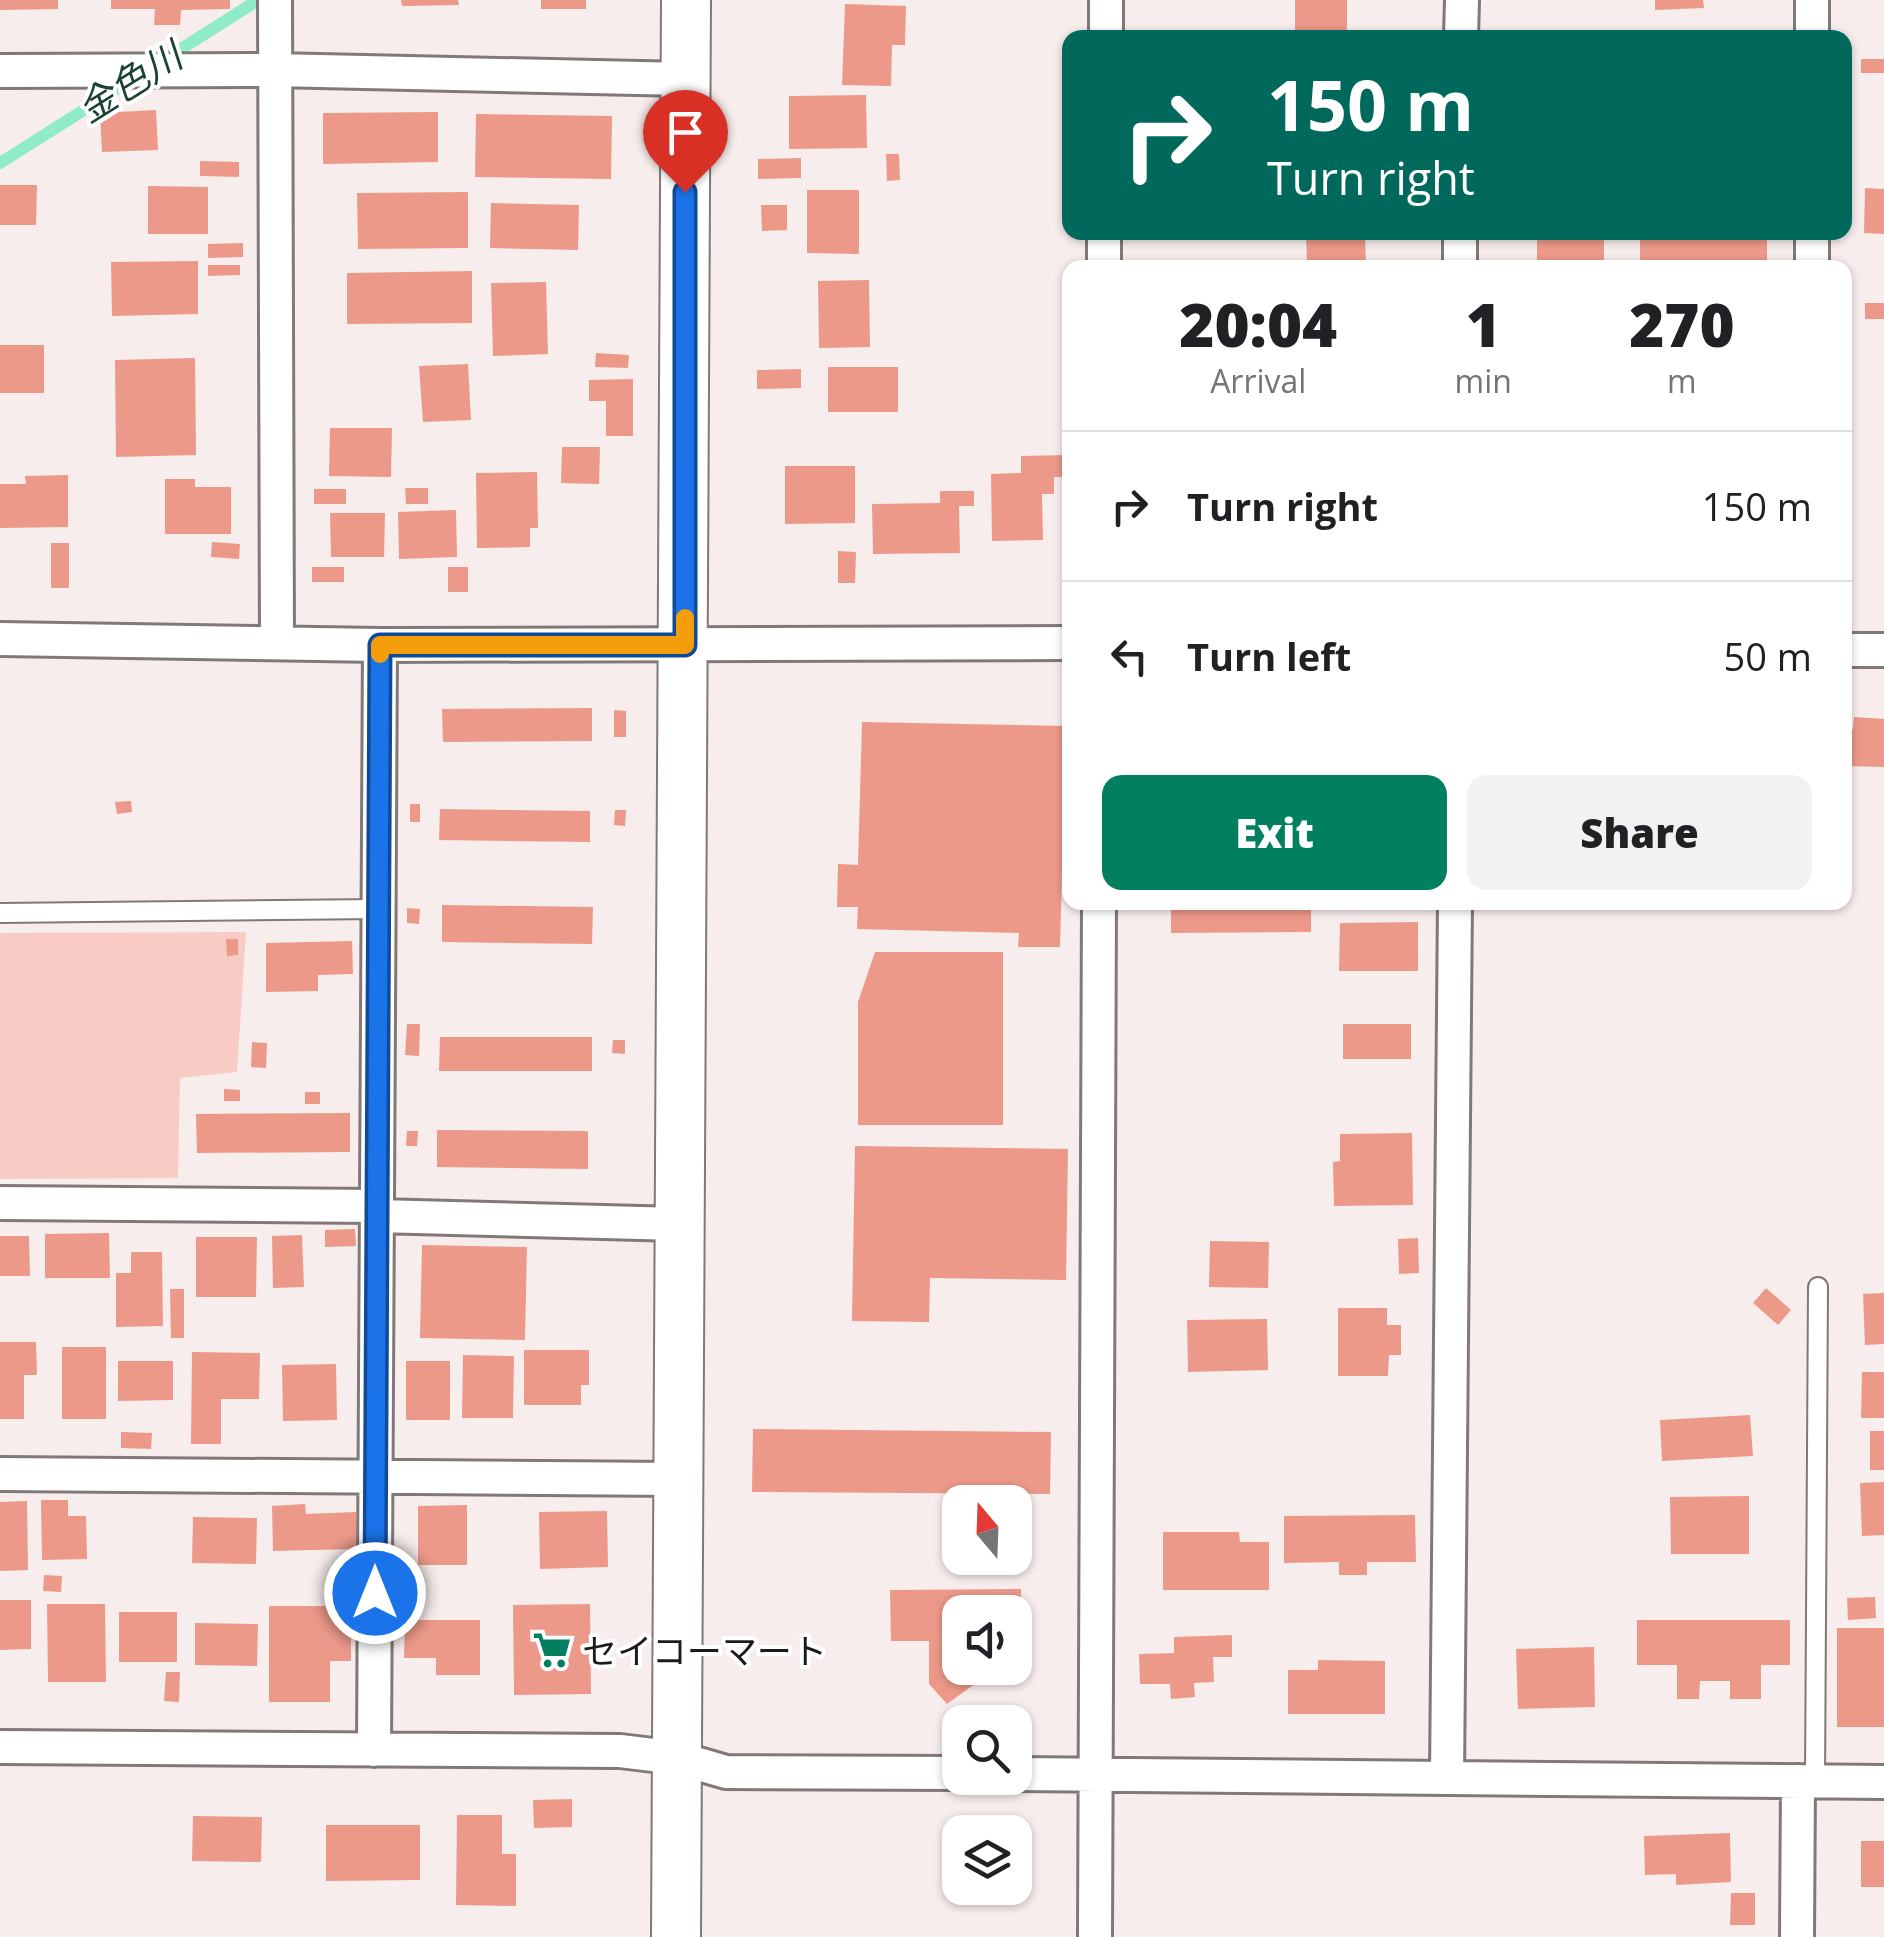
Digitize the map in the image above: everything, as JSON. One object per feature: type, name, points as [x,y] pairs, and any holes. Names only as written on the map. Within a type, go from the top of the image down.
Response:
[{"type":"street","points":[[275,0],[278,640]]},
{"type":"street","points":[[676,1937],[686,0]]},
{"type":"street","points":[[1106,0],[1106,30]]},
{"type":"street","points":[[1462,0],[1462,30]]},
{"type":"street","points":[[1812,0],[1812,30]]},
{"type":"street","points":[[0,71],[274,70],[685,79]]},
{"type":"street","points":[[0,639],[278,640],[380,645],[1062,643]]},
{"type":"street","points":[[374,1750],[380,645]]},
{"type":"street","points":[[1852,650],[1884,650]]},
{"type":"street","points":[[1096,1937],[1100,910]]},
{"type":"street","points":[[1447,1778],[1455,910]]},
{"type":"street","points":[[0,1203],[376,1211],[679,1224]]},
{"type":"street","points":[[0,1474],[678,1479]]},
{"type":"street","points":[[0,1748],[620,1751],[678,1758],[726,1772],[942,1773]]},
{"type":"street","points":[[1032,1774],[1884,1782]]},
{"type":"street","points":[[1798,1937],[1806,1781]]},
{"type":"lane","points":[[0,913],[378,909]]},
{"type":"lane","points":[[1806,1781],[1818,1286]]},
{"type":"shaded area","points":[[246,932],[237,1072],[180,1078],[178,1178],[0,1179],[0,933]]},
{"type":"building","points":[[0,0],[58,0],[58,9],[0,10]]},
{"type":"building","points":[[111,0],[230,0],[230,9],[181,10],[180,25],[154,25],[155,9],[111,9]]},
{"type":"building","points":[[401,0],[458,0],[459,5],[402,6]]},
{"type":"building","points":[[541,0],[586,0],[586,9],[541,9]]},
{"type":"building","points":[[1295,0],[1347,0],[1347,30],[1295,30]]},
{"type":"building","points":[[1655,0],[1703,0],[1704,8],[1655,10]]},
{"type":"building","points":[[845,4],[906,6],[905,45],[892,45],[891,86],[842,85]]},
{"type":"building","points":[[1861,59],[1884,59],[1884,73],[1861,73]]},
{"type":"building","points":[[866,95],[867,148],[789,149],[789,96]]},
{"type":"building","points":[[156,110],[158,150],[102,152],[100,113]]},
{"type":"building","points":[[438,112],[438,162],[323,164],[323,113]]},
{"type":"building","points":[[476,114],[612,116],[611,179],[475,177]]},
{"type":"building","points":[[886,154],[899,154],[900,180],[887,181]]},
{"type":"building","points":[[801,158],[801,178],[758,179],[758,159]]},
{"type":"building","points":[[200,161],[239,162],[239,177],[200,176]]},
{"type":"building","points":[[0,185],[37,185],[36,225],[0,225]]},
{"type":"building","points":[[148,186],[208,187],[208,234],[148,234]]},
{"type":"building","points":[[1865,188],[1884,189],[1884,234],[1864,233]]},
{"type":"building","points":[[807,190],[859,190],[859,254],[807,253]]},
{"type":"building","points":[[468,192],[468,248],[358,249],[357,193]]},
{"type":"building","points":[[491,203],[579,205],[578,250],[490,248]]},
{"type":"building","points":[[761,205],[787,205],[787,230],[762,231]]},
{"type":"building","points":[[1306,240],[1365,240],[1366,260],[1307,260]]},
{"type":"building","points":[[1537,240],[1604,240],[1604,260],[1537,260]]},
{"type":"building","points":[[1640,240],[1767,240],[1767,260],[1640,260]]},
{"type":"building","points":[[243,243],[243,257],[208,258],[208,244]]},
{"type":"building","points":[[198,261],[198,314],[112,316],[111,262]]},
{"type":"building","points":[[208,265],[240,265],[240,275],[208,276]]},
{"type":"building","points":[[472,271],[472,323],[347,324],[347,273]]},
{"type":"building","points":[[869,280],[870,347],[819,348],[818,281]]},
{"type":"building","points":[[546,282],[548,354],[493,356],[491,283]]},
{"type":"building","points":[[1865,303],[1884,303],[1884,319],[1865,319]]},
{"type":"building","points":[[0,345],[44,345],[44,393],[0,393]]},
{"type":"building","points":[[596,353],[629,355],[628,368],[595,367]]},
{"type":"building","points":[[195,358],[196,455],[116,457],[115,360]]},
{"type":"building","points":[[468,364],[471,420],[423,422],[419,366]]},
{"type":"building","points":[[828,367],[898,367],[898,412],[828,412]]},
{"type":"building","points":[[801,369],[801,388],[757,389],[757,370]]},
{"type":"building","points":[[633,379],[633,436],[606,436],[606,401],[589,401],[589,380]]},
{"type":"building","points":[[330,428],[392,428],[391,477],[329,476]]},
{"type":"building","points":[[562,447],[600,447],[599,484],[561,483]]},
{"type":"building","points":[[1062,455],[1062,477],[1054,477],[1054,494],[1042,494],[1043,540],[992,541],[991,474],[1021,473],[1021,456]]},
{"type":"building","points":[[785,466],[855,466],[855,523],[785,524]]},
{"type":"building","points":[[537,472],[538,528],[530,528],[530,547],[477,548],[476,473]]},
{"type":"building","points":[[68,475],[68,527],[0,528],[0,484],[26,484],[25,476]]},
{"type":"building","points":[[165,479],[195,479],[195,487],[231,487],[231,534],[165,534]]},
{"type":"building","points":[[405,488],[428,488],[428,504],[406,504]]},
{"type":"building","points":[[314,489],[346,489],[346,504],[314,504]]},
{"type":"building","points":[[940,491],[974,491],[974,506],[959,506],[960,553],[873,554],[872,504],[940,503]]},
{"type":"building","points":[[456,510],[457,557],[399,559],[398,512]]},
{"type":"building","points":[[330,513],[385,513],[384,557],[331,557]]},
{"type":"building","points":[[212,542],[240,544],[239,559],[211,557]]},
{"type":"building","points":[[51,543],[69,543],[69,588],[51,588]]},
{"type":"building","points":[[838,551],[856,552],[855,583],[838,583]]},
{"type":"building","points":[[312,567],[344,567],[344,582],[312,582]]},
{"type":"building","points":[[448,567],[468,567],[468,592],[448,592]]},
{"type":"building","points":[[592,708],[592,741],[443,742],[442,709]]},
{"type":"building","points":[[614,710],[626,711],[626,737],[614,737]]},
{"type":"building","points":[[1854,717],[1884,719],[1884,767],[1852,766]]},
{"type":"building","points":[[862,722],[1062,726],[1060,947],[1018,947],[1019,933],[857,929],[858,907],[837,907],[838,864],[858,865]]},
{"type":"building","points":[[131,801],[132,812],[117,814],[115,802]]},
{"type":"building","points":[[410,804],[420,804],[420,822],[410,822]]},
{"type":"building","points":[[440,809],[590,811],[590,842],[439,840]]},
{"type":"building","points":[[615,810],[626,810],[625,826],[614,825]]},
{"type":"building","points":[[442,905],[593,907],[592,944],[442,942]]},
{"type":"building","points":[[407,908],[420,909],[419,924],[407,923]]},
{"type":"building","points":[[1171,910],[1311,910],[1311,932],[1171,933]]},
{"type":"building","points":[[1418,922],[1418,971],[1339,971],[1340,923]]},
{"type":"building","points":[[226,939],[238,939],[238,955],[227,956]]},
{"type":"building","points":[[352,941],[353,974],[318,975],[318,991],[266,992],[266,943]]},
{"type":"building","points":[[875,952],[1003,952],[1003,1125],[858,1125],[858,1002]]},
{"type":"building","points":[[407,1024],[420,1024],[419,1056],[405,1055]]},
{"type":"building","points":[[1343,1024],[1411,1024],[1411,1059],[1343,1059]]},
{"type":"building","points":[[440,1037],[592,1037],[592,1071],[439,1071]]},
{"type":"building","points":[[613,1040],[625,1040],[625,1054],[612,1053]]},
{"type":"building","points":[[252,1042],[267,1043],[266,1068],[251,1067]]},
{"type":"building","points":[[224,1089],[240,1090],[240,1101],[224,1101]]},
{"type":"building","points":[[305,1092],[320,1092],[320,1104],[305,1104]]},
{"type":"building","points":[[350,1113],[350,1152],[197,1153],[196,1114]]},
{"type":"building","points":[[437,1130],[588,1131],[588,1169],[437,1167]]},
{"type":"building","points":[[407,1131],[418,1131],[417,1146],[406,1146]]},
{"type":"building","points":[[1412,1133],[1413,1205],[1334,1206],[1333,1162],[1340,1161],[1340,1134]]},
{"type":"building","points":[[855,1146],[1068,1149],[1066,1280],[930,1278],[929,1322],[852,1321]]},
{"type":"building","points":[[355,1229],[356,1246],[325,1247],[325,1230]]},
{"type":"building","points":[[109,1233],[110,1278],[45,1278],[45,1234]]},
{"type":"building","points":[[302,1235],[304,1287],[273,1288],[272,1236]]},
{"type":"building","points":[[0,1236],[29,1236],[30,1276],[0,1276]]},
{"type":"building","points":[[196,1237],[257,1237],[256,1297],[196,1297]]},
{"type":"building","points":[[1418,1238],[1419,1273],[1399,1274],[1398,1239]]},
{"type":"building","points":[[1210,1241],[1269,1242],[1268,1288],[1209,1287]]},
{"type":"building","points":[[422,1245],[527,1247],[525,1340],[420,1338]]},
{"type":"building","points":[[131,1252],[162,1252],[163,1326],[116,1327],[116,1273],[131,1273]]},
{"type":"building","points":[[1766,1288],[1791,1310],[1778,1325],[1753,1303]]},
{"type":"building","points":[[170,1289],[184,1289],[184,1338],[171,1338]]},
{"type":"building","points":[[1884,1293],[1884,1344],[1865,1345],[1863,1294]]},
{"type":"building","points":[[1338,1308],[1387,1308],[1387,1325],[1401,1325],[1401,1355],[1389,1355],[1388,1376],[1338,1376]]},
{"type":"building","points":[[1267,1319],[1268,1370],[1188,1372],[1187,1320]]},
{"type":"building","points":[[0,1342],[36,1342],[37,1375],[24,1375],[24,1419],[0,1419]]},
{"type":"building","points":[[62,1347],[106,1347],[106,1419],[62,1419]]},
{"type":"building","points":[[524,1350],[589,1350],[589,1385],[581,1385],[581,1405],[524,1405]]},
{"type":"building","points":[[192,1352],[260,1353],[259,1399],[221,1399],[221,1444],[191,1444]]},
{"type":"building","points":[[463,1355],[514,1356],[513,1418],[462,1418]]},
{"type":"building","points":[[118,1361],[173,1361],[173,1400],[118,1401]]},
{"type":"building","points":[[406,1361],[450,1361],[450,1420],[406,1420]]},
{"type":"building","points":[[336,1364],[337,1420],[283,1421],[282,1365]]},
{"type":"building","points":[[1862,1372],[1884,1372],[1884,1418],[1861,1418]]},
{"type":"building","points":[[1750,1415],[1753,1456],[1662,1461],[1660,1420]]},
{"type":"building","points":[[753,1429],[1051,1432],[1050,1494],[1032,1494],[1032,1485],[942,1485],[942,1493],[752,1492]]},
{"type":"building","points":[[1870,1431],[1884,1431],[1884,1470],[1870,1470]]},
{"type":"building","points":[[121,1432],[152,1433],[151,1449],[121,1448]]},
{"type":"building","points":[[1884,1482],[1884,1535],[1862,1536],[1860,1483]]},
{"type":"building","points":[[1749,1496],[1749,1554],[1671,1554],[1670,1497]]},
{"type":"building","points":[[41,1500],[68,1500],[68,1516],[86,1516],[87,1559],[42,1560]]},
{"type":"building","points":[[27,1501],[28,1570],[0,1571],[0,1502]]},
{"type":"building","points":[[305,1504],[306,1514],[356,1512],[357,1549],[273,1551],[272,1506]]},
{"type":"building","points":[[467,1505],[467,1565],[418,1565],[418,1506]]},
{"type":"building","points":[[607,1511],[608,1567],[540,1569],[539,1512]]},
{"type":"building","points":[[1415,1515],[1416,1562],[1367,1562],[1367,1575],[1339,1575],[1339,1562],[1284,1563],[1284,1516]]},
{"type":"building","points":[[193,1517],[257,1518],[256,1564],[192,1563]]},
{"type":"building","points":[[1163,1532],[1239,1532],[1240,1542],[1269,1542],[1269,1590],[1163,1590]]},
{"type":"building","points":[[44,1575],[62,1576],[61,1592],[43,1591]]},
{"type":"building","points":[[1021,1589],[1021,1595],[942,1595],[942,1685],[973,1685],[947,1704],[929,1684],[929,1641],[891,1641],[890,1590]]},
{"type":"building","points":[[1875,1597],[1876,1618],[1848,1620],[1847,1598]]},
{"type":"building","points":[[0,1600],[31,1600],[31,1649],[0,1650]]},
{"type":"building","points":[[47,1604],[105,1604],[106,1682],[48,1682]]},
{"type":"building","name":"セイコーマート","points":[[590,1604],[591,1694],[514,1695],[513,1605]]},
{"type":"building","points":[[269,1606],[351,1606],[351,1661],[330,1661],[330,1702],[269,1702]]},
{"type":"building","points":[[119,1612],[177,1612],[177,1662],[119,1662]]},
{"type":"building","points":[[405,1620],[480,1620],[480,1675],[436,1675],[436,1658],[404,1658]]},
{"type":"building","points":[[1637,1620],[1790,1620],[1790,1665],[1761,1665],[1761,1699],[1730,1699],[1730,1681],[1700,1681],[1699,1699],[1677,1699],[1677,1665],[1637,1665]]},
{"type":"building","points":[[195,1623],[258,1624],[257,1666],[195,1665]]},
{"type":"building","points":[[1837,1628],[1884,1628],[1884,1727],[1837,1727]]},
{"type":"building","points":[[1232,1635],[1232,1657],[1213,1657],[1214,1682],[1194,1683],[1195,1697],[1171,1699],[1170,1684],[1140,1684],[1139,1654],[1174,1653],[1174,1637]]},
{"type":"building","points":[[1594,1647],[1595,1707],[1518,1709],[1516,1649]]},
{"type":"building","points":[[1318,1660],[1385,1661],[1385,1714],[1288,1714],[1288,1670],[1318,1670]]},
{"type":"building","points":[[166,1672],[180,1672],[179,1702],[164,1701]]},
{"type":"building","points":[[572,1799],[572,1827],[534,1828],[533,1800]]},
{"type":"building","points":[[457,1815],[502,1815],[502,1854],[516,1854],[516,1906],[456,1905]]},
{"type":"building","points":[[193,1816],[262,1817],[261,1862],[192,1861]]},
{"type":"building","points":[[326,1825],[420,1825],[420,1880],[326,1881]]},
{"type":"building","points":[[1730,1833],[1731,1882],[1676,1885],[1676,1874],[1645,1875],[1644,1836]]},
{"type":"building","points":[[1861,1841],[1884,1841],[1884,1887],[1861,1887]]},
{"type":"building","points":[[1731,1893],[1755,1893],[1755,1925],[1730,1925]]},
{"type":"waterway","name":"金色川","points":[[159,63],[258,0]]},
{"type":"waterway","name":"金色川","points":[[0,163],[133,79]]},
{"type":"slow traffic","points":[[380,654],[380,645],[685,645],[685,618]]},
{"type":"place","name":"セイコーマート","points":[[552,1650]]},
{"type":"route","points":[[375,1593],[380,645],[685,645],[685,192]]}]
